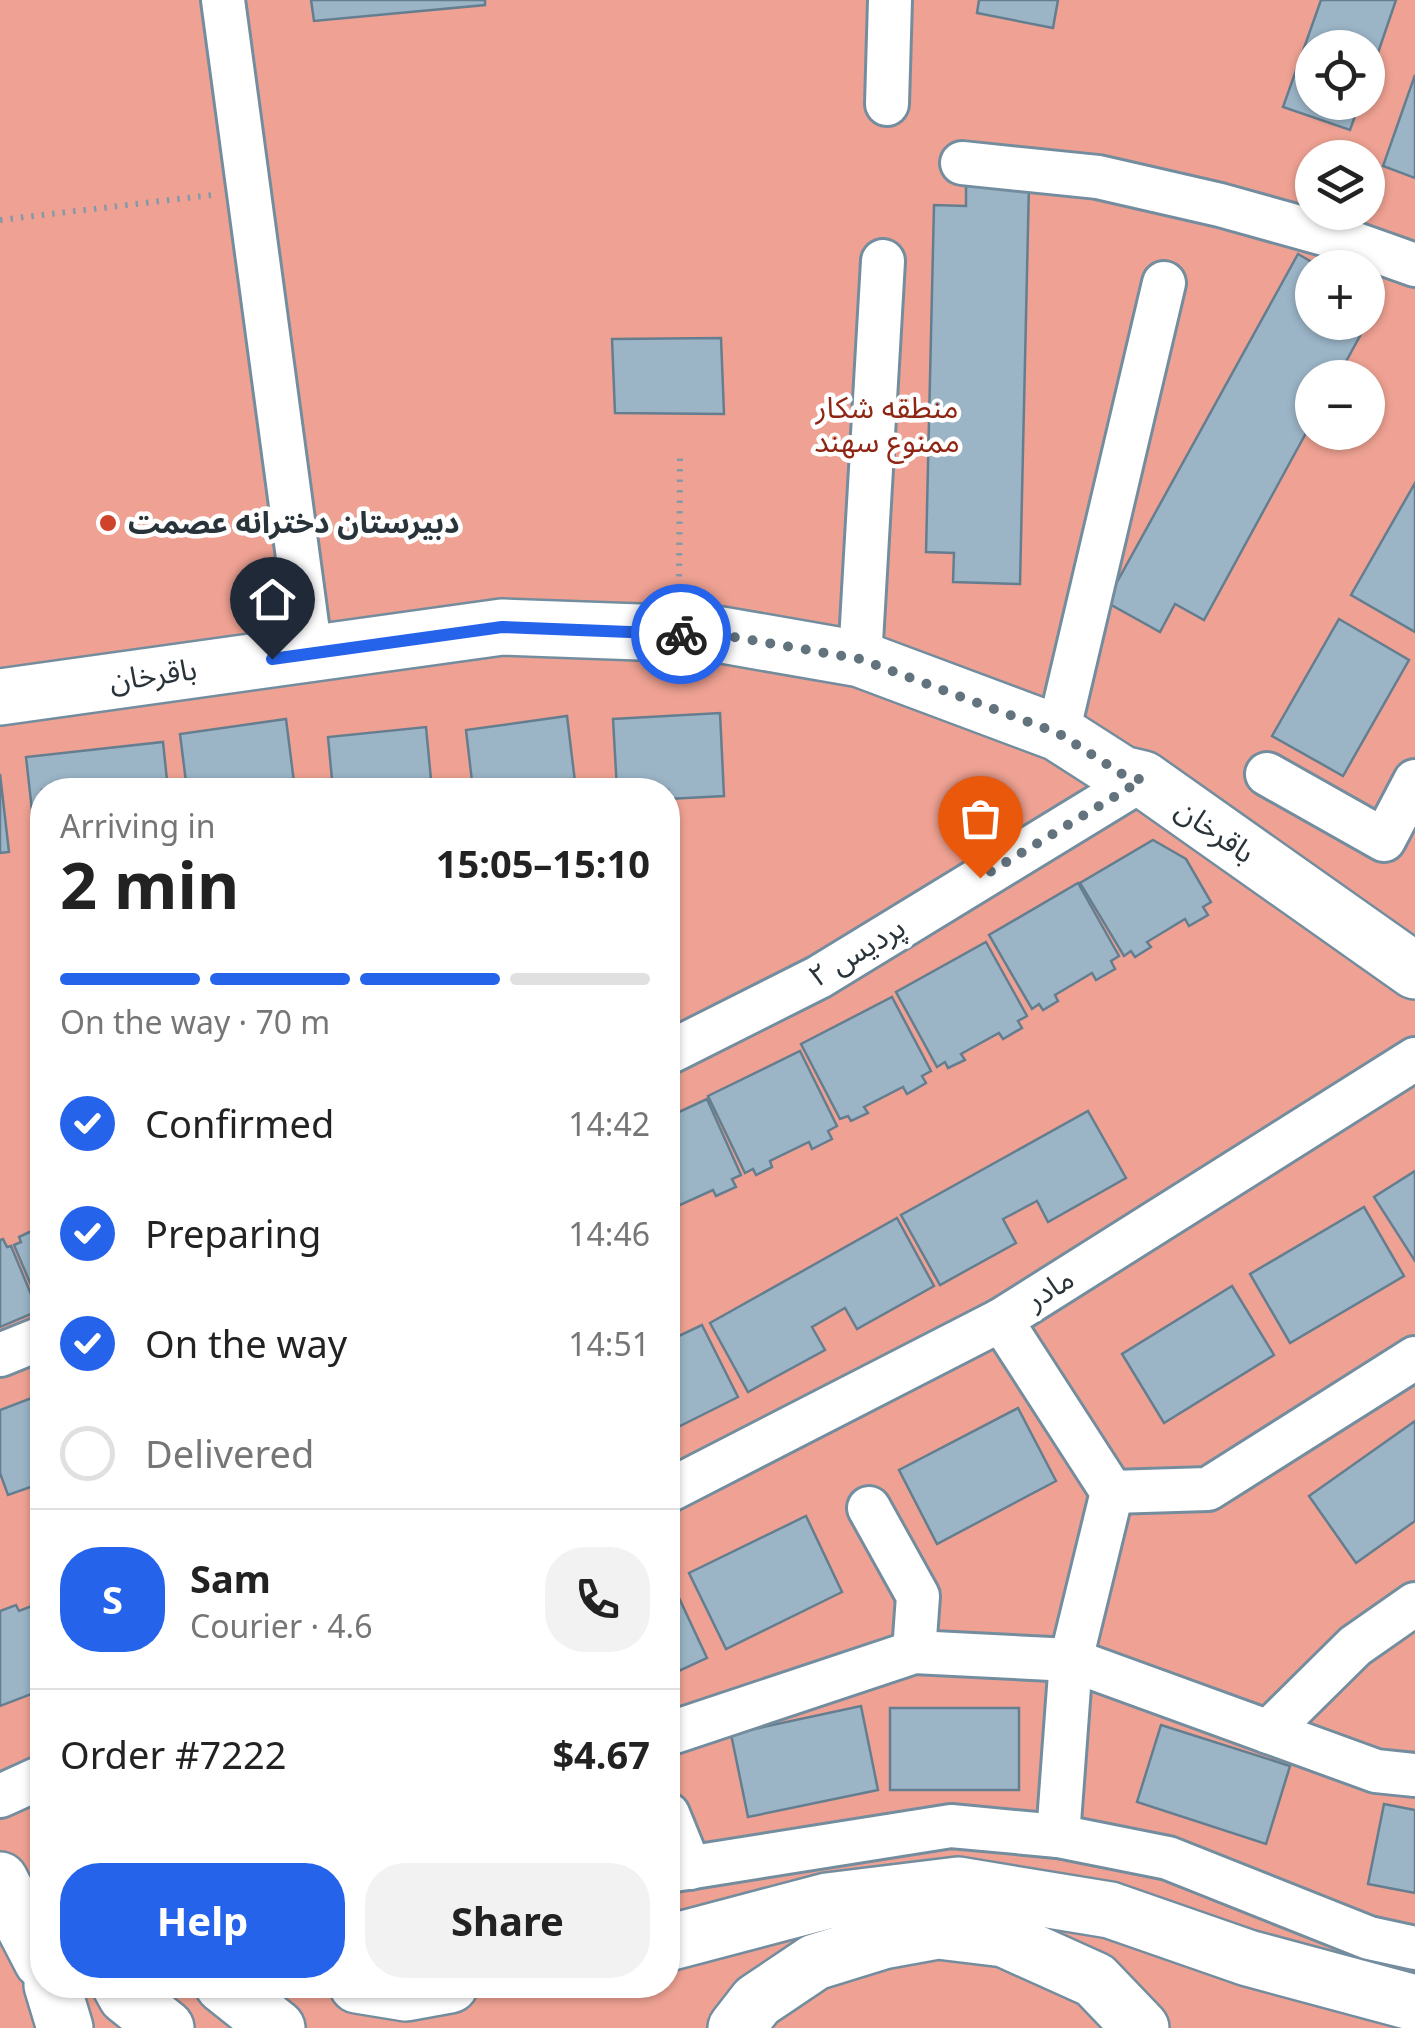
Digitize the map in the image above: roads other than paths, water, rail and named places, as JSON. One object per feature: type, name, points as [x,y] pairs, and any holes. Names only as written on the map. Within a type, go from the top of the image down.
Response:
[{"type":"main road","name":"باقرخان","points":[[0,696],[502,627],[722,635],[860,659],[1058,733],[1122,774],[1142,780],[1415,971]]},
{"type":"main road","points":[[0,1865],[30,1883]]},
{"type":"main road","points":[[0,1880],[30,1934]]},
{"type":"main road","points":[[680,1939],[828,1901],[958,1885],[1110,1910],[1248,1958],[1415,2002]]},
{"type":"main road","points":[[736,2028],[757,2001],[815,1962],[883,1941],[938,1931],[1004,1939],[1095,1980],[1141,2028]]},
{"type":"main road","points":[[57,1998],[65,2028]]},
{"type":"main road","points":[[128,1998],[166,2028]]},
{"type":"main road","points":[[239,1998],[277,2028]]},
{"type":"street","points":[[223,0],[311,654]]},
{"type":"street","points":[[887,104],[890,0]]},
{"type":"street","points":[[962,163],[1098,177],[1220,205],[1342,239],[1415,265]]},
{"type":"street","points":[[860,659],[884,261]]},
{"type":"street","points":[[1058,733],[1164,283]]},
{"type":"street","points":[[1267,774],[1384,840],[1415,782]]},
{"type":"street","name":"پردیس ۲","points":[[680,1047],[818,976],[1142,780]]},
{"type":"street","name":"مادر","points":[[680,1485],[1000,1320],[1415,1058]]},
{"type":"street","points":[[1000,1320],[1112,1492],[1071,1660],[1058,1836]]},
{"type":"street","points":[[0,1355],[30,1343]]},
{"type":"street","points":[[1112,1492],[1208,1489],[1413,1363]]},
{"type":"street","points":[[868,1508],[918,1596],[914,1652]]},
{"type":"street","points":[[1268,1732],[1355,1646],[1415,1604]]},
{"type":"street","points":[[680,1730],[914,1652],[1071,1660],[1376,1771],[1415,1775]]},
{"type":"street","points":[[0,1796],[30,1782]]},
{"type":"street","points":[[680,1870],[951,1826],[1058,1836],[1168,1858],[1369,1938],[1415,1948]]},
{"type":"place","name":"دبیرستان دخترانه عصمت","points":[[108,523]]},
{"type":"park label","name":"منطقه شکار ممنوع سهند","points":[[887,425]]}]
